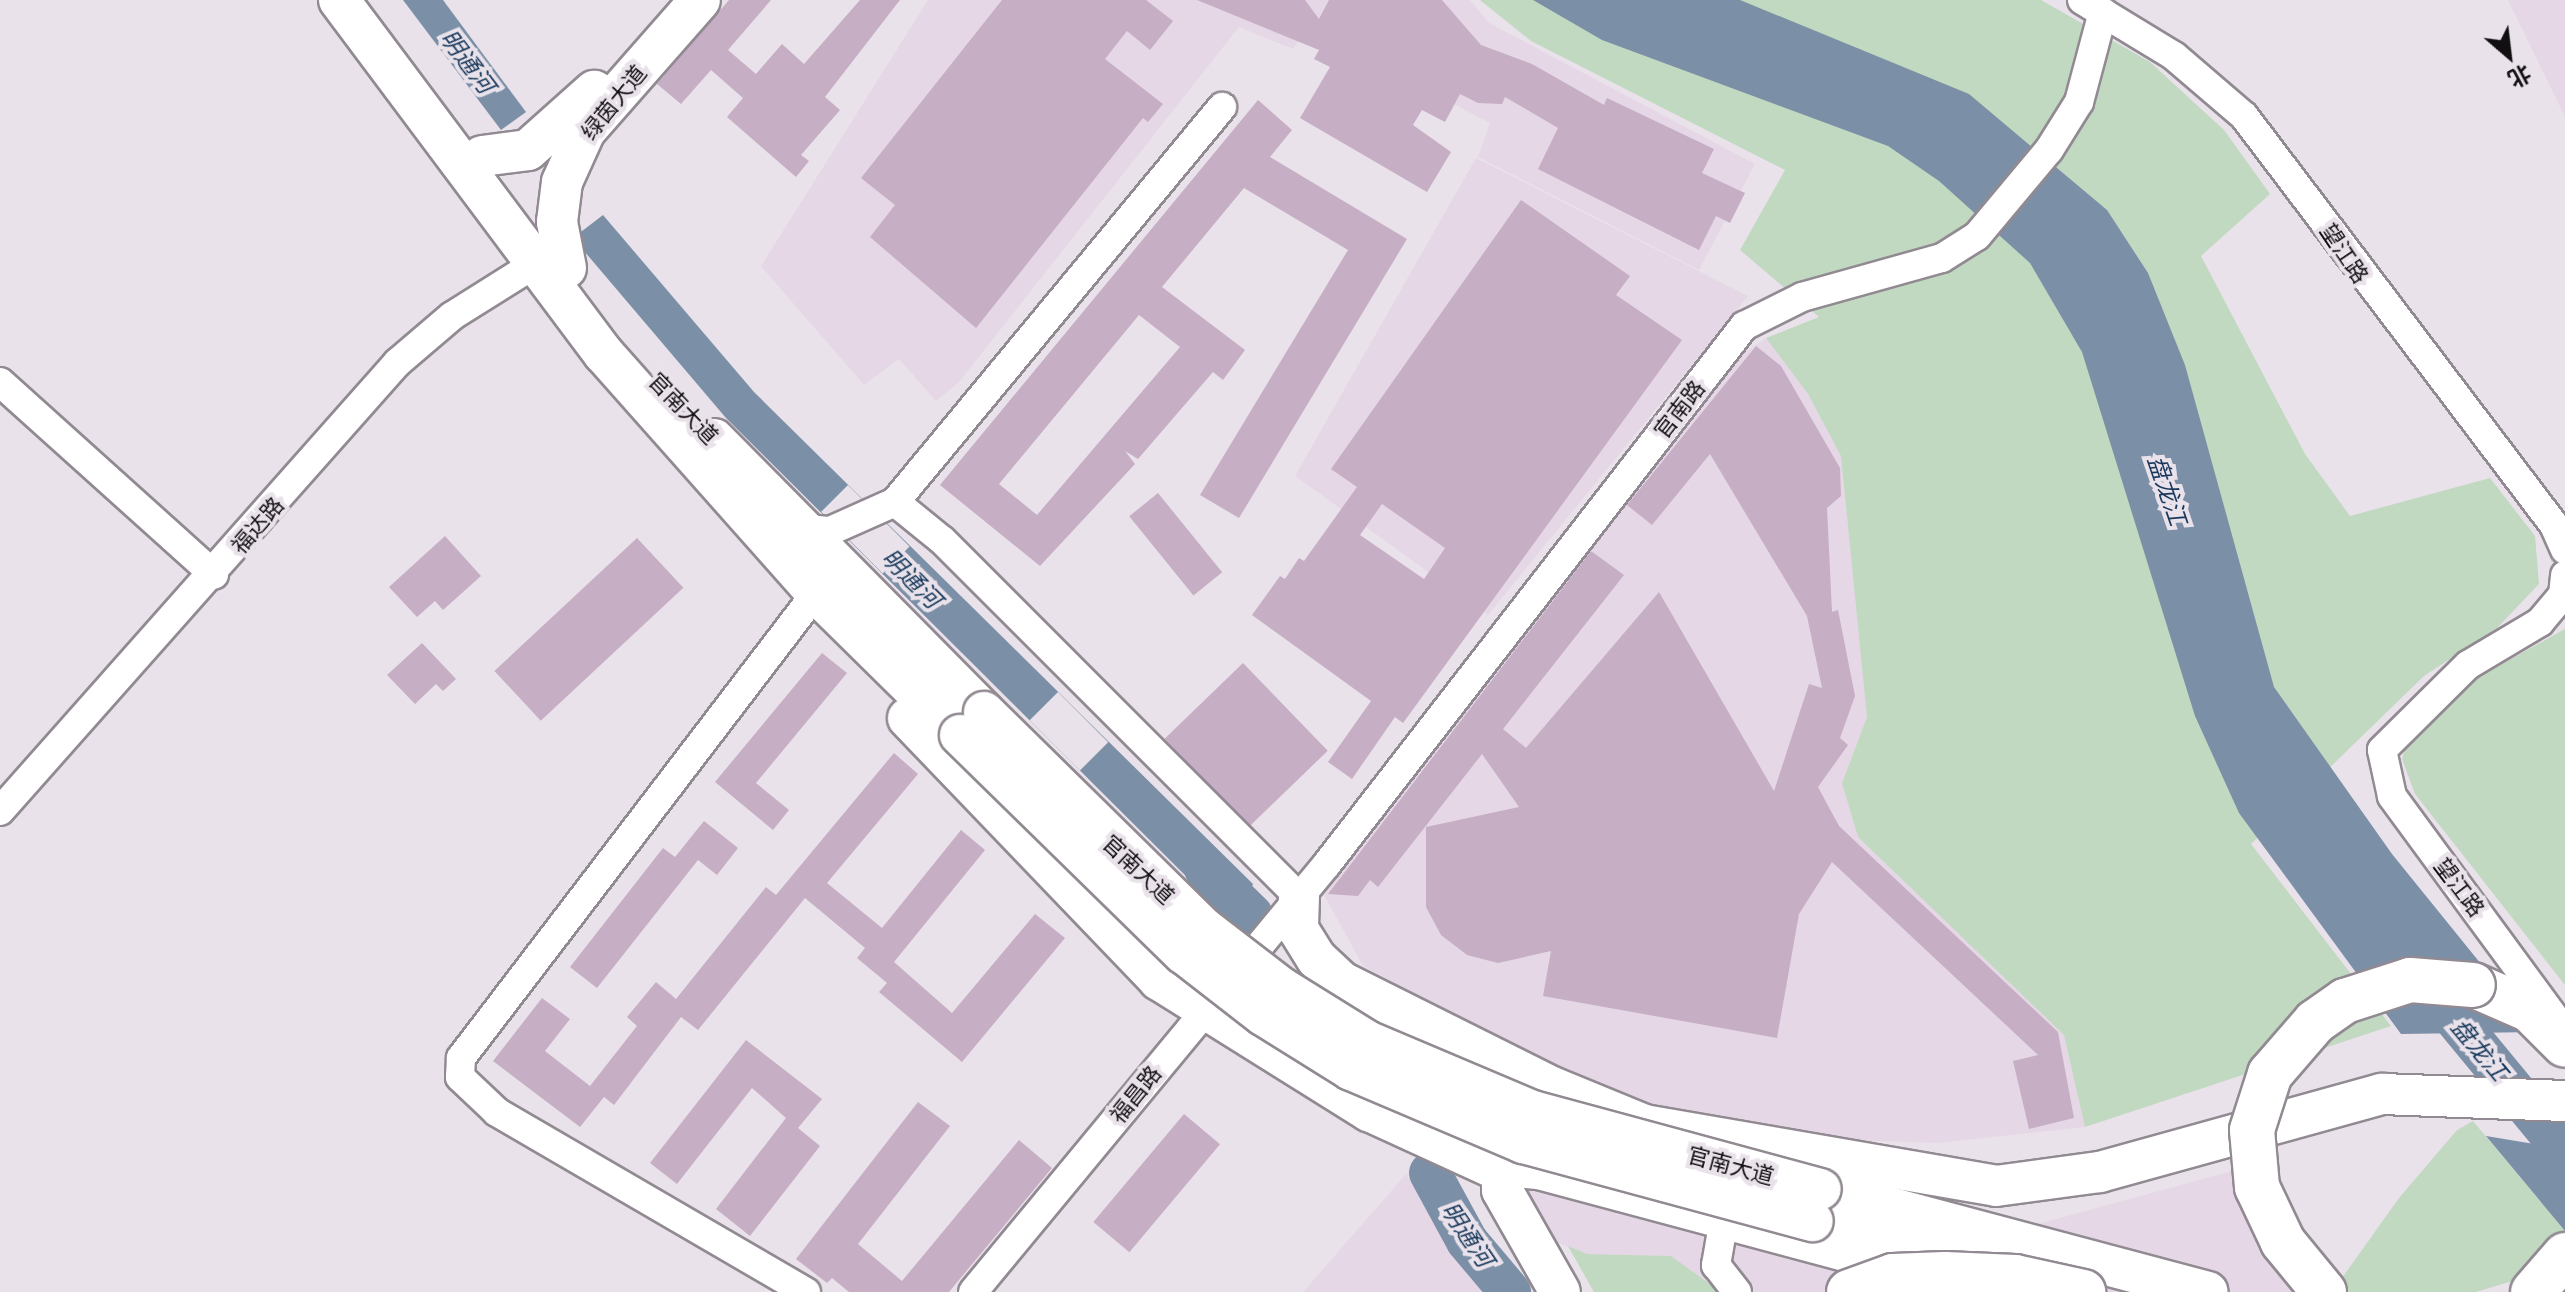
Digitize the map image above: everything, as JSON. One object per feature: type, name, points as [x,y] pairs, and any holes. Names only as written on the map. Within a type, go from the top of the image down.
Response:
[{"type":"highway","points":[[2324,1292],[2268,1215],[2252,1159],[2257,1102],[2288,1047],[2356,996],[2410,980],[2442,979],[2503,995],[2530,1010],[2565,1045]]},
{"type":"highway","points":[[2536,1292],[2565,1255]]},
{"type":"highway","points":[[1849,1292],[1919,1274],[2015,1277],[2083,1292]]},
{"type":"main road","name":"官南大道","points":[[339,0],[550,266],[655,378],[814,529],[972,724],[1183,953],[1291,1034],[1383,1086],[1549,1150],[2083,1292]]},
{"type":"main road","name":"官南大道","points":[[368,0],[482,156],[604,354],[816,593],[972,724],[1204,928],[1309,1007],[1398,1057],[1571,1123],[2207,1292]]},
{"type":"main road","name":"绿茵大道","points":[[482,156],[528,150],[573,116],[672,0]]},
{"type":"main road","name":"绿茵大道","points":[[550,266],[562,182],[585,131],[700,0]]},
{"type":"main road","points":[[816,593],[840,641],[990,810],[1159,980],[1200,1010],[1369,1111],[1502,1172]]},
{"type":"main road","points":[[1299,897],[1298,929],[1317,959],[1342,982],[1552,1087],[1644,1125],[1996,1186],[2100,1172],[2382,1094],[2466,1093],[2565,1101]]},
{"type":"main road","points":[[1552,1087],[1502,1172],[1508,1209],[1560,1292]]},
{"type":"street","name":"官南路","points":[[1299,897],[1744,326],[1802,297],[1942,258],[1977,236],[2049,150],[2079,102],[2092,6]]},
{"type":"street","name":"望江路","points":[[2092,6],[2174,56],[2244,116],[2554,525],[2565,550]]},
{"type":"street","points":[[814,529],[888,507],[1222,107]]},
{"type":"street","name":"福达路","points":[[0,811],[214,575],[397,363],[452,316],[550,266]]},
{"type":"street","points":[[0,382],[214,575]]},
{"type":"street","points":[[888,507],[953,551],[1299,897]]},
{"type":"street","name":"望江路","points":[[2565,575],[2563,595],[2540,622],[2468,665],[2382,750],[2392,796],[2540,992],[2565,1036]]},
{"type":"street","points":[[806,1292],[497,1112],[460,1077],[461,1058],[816,593]]},
{"type":"street","name":"福昌路","points":[[973,1292],[1200,1010],[1299,897]]},
{"type":"street","points":[[1502,1172],[1723,1225],[1977,1292]]},
{"type":"street","points":[[1723,1225],[1716,1265],[1737,1292]]},
{"type":"street","points":[[2536,1292],[2565,1281]]},
{"type":"shaded area","points":[[928,0],[1470,0],[1489,23],[1755,164],[1699,270],[1478,157],[1490,123],[1307,28],[1293,49],[1239,27],[959,382],[936,401],[899,359],[864,385],[761,266]]},
{"type":"shaded area","points":[[2508,0],[2565,0],[2565,117]]},
{"type":"shaded area","points":[[1476,158],[1748,296],[1488,615],[1295,476]]},
{"type":"shaded area","points":[[1766,338],[1808,394],[1841,455],[1867,717],[1842,782],[1858,837],[2064,1035],[2085,1127],[1938,1143],[1787,1138],[1709,1122],[1592,1085],[1363,966],[1324,895],[1738,357]]},
{"type":"shaded area","points":[[1559,1113],[2009,1224],[2042,1223],[2236,1170],[2259,1248],[2296,1292],[1721,1292],[1671,1256],[1587,1254],[1542,1237],[1521,1191]]},
{"type":"shaded area","points":[[1406,1174],[1439,1232],[1487,1292],[1303,1292]]},
{"type":"green space","points":[[1480,0],[2041,0],[2150,62],[2224,130],[2270,194],[2201,256],[2305,454],[2350,516],[2490,478],[2535,536],[2539,584],[2497,628],[2424,676],[2251,844],[2391,1026],[2085,1127],[2064,1035],[1858,837],[1842,783],[1867,717],[1841,456],[1808,394],[1766,338],[1819,317],[1740,250],[1785,170],[1531,41]]},
{"type":"green space","points":[[2565,629],[2565,985],[2415,794],[2402,759],[2409,736],[2472,681]]},
{"type":"green space","points":[[2473,1121],[2565,1231],[2565,1265],[2476,1292],[2332,1292],[2399,1198],[2457,1130]]},
{"type":"green space","points":[[1568,1246],[1587,1254],[1671,1256],[1721,1292],[1594,1292]]},
{"type":"water","points":[[403,0],[443,0],[526,112],[501,130]]},
{"type":"water","points":[[1533,0],[1740,0],[1969,94],[2107,210],[2148,273],[2185,365],[2274,687],[2392,854],[2536,1032],[2401,1034],[2239,813],[2195,716],[2082,352],[2030,263],[1939,181],[1888,146],[1602,40]]},
{"type":"water","points":[[603,215],[754,392],[1253,884],[1244,908],[1225,915],[726,418],[573,238]]},
{"type":"water","points":[[2486,1136],[2565,1149],[2565,1231]]},
{"type":"water","points":[[1432,1174],[1455,1185],[1478,1232],[1528,1292],[1491,1292],[1455,1248],[1418,1187]]},
{"type":"pier","points":[[848,485],[910,547],[883,573],[821,512]]},
{"type":"pier","points":[[1058,692],[1108,742],[1080,770],[1030,720]]},
{"type":"building","points":[[729,0],[771,0],[728,50],[756,74],[782,44],[804,64],[860,0],[900,0],[825,97],[840,110],[801,155],[809,161],[796,177],[727,117],[743,98],[711,70],[681,104],[657,84]]},
{"type":"building","points":[[1002,0],[1146,0],[1173,21],[1150,50],[1127,31],[1105,59],[1163,104],[1148,122],[1143,118],[976,328],[870,237],[895,205],[861,178]]},
{"type":"building","points":[[1197,0],[1305,0],[1319,19],[1329,0],[1442,0],[1481,45],[1532,64],[1604,105],[1607,98],[1714,149],[1702,173],[1745,193],[1730,223],[1716,216],[1699,250],[1538,169],[1558,128],[1505,97],[1502,104],[1478,103],[1460,94],[1445,122],[1422,110],[1413,125],[1451,152],[1427,192],[1300,118],[1330,67],[1314,59],[1319,50]]},
{"type":"building","points":[[1258,100],[1292,130],[1270,157],[1407,239],[1239,518],[1200,495],[1348,250],[1244,188],[1162,287],[1245,350],[1223,380],[1213,372],[1138,459],[1125,451],[1135,464],[1040,566],[940,485]],"holes":[[[1139,315],[1180,347],[1037,515],[999,484]]]},
{"type":"building","points":[[1521,200],[1630,276],[1616,295],[1682,340],[1403,723],[1395,717],[1352,779],[1328,762],[1371,701],[1252,615],[1280,576],[1285,579],[1299,558],[1304,561],[1357,487],[1331,469]],"holes":[[[1382,504],[1445,548],[1424,579],[1360,535]]]},
{"type":"building","points":[[1756,346],[1781,366],[1840,468],[1841,496],[1827,508],[1832,612],[1838,610],[1855,696],[1840,738],[1848,745],[1818,787],[1839,826],[2058,1032],[2074,1118],[2029,1129],[2013,1061],[2038,1055],[1832,862],[1799,914],[1777,1038],[1543,996],[1551,951],[1498,963],[1467,955],[1441,935],[1426,907],[1426,827],[1519,807],[1482,754],[1378,887],[1370,880],[1358,896],[1328,894],[1591,551],[1624,575],[1503,729],[1526,748],[1659,592],[1774,791],[1809,684],[1822,688],[1807,616],[1710,454],[1652,525],[1627,505]]},
{"type":"building","points":[[1158,493],[1222,572],[1193,596],[1129,516]]},
{"type":"building","points":[[445,536],[481,576],[443,610],[435,601],[417,617],[389,587]]},
{"type":"building","points":[[637,538],[683,588],[541,721],[494,671]]},
{"type":"building","points":[[422,643],[456,679],[443,691],[436,684],[415,704],[387,675]]},
{"type":"building","points":[[822,653],[847,673],[756,783],[789,810],[773,830],[715,782]]},
{"type":"building","points":[[1243,663],[1328,751],[1249,826],[1165,739]]},
{"type":"building","points":[[894,753],[918,774],[827,883],[882,928],[961,830],[985,850],[894,962],[952,1013],[1035,914],[1065,938],[962,1062],[879,992],[887,983],[857,958],[865,948],[805,898],[698,1030],[681,1017],[614,1105],[604,1097],[580,1127],[493,1061],[542,998],[570,1019],[545,1051],[590,1086],[637,1026],[627,1017],[656,982],[676,999],[766,887],[776,895]]},
{"type":"building","points":[[704,821],[738,848],[717,875],[698,860],[597,988],[570,967],[663,848],[675,857]]},
{"type":"building","points":[[746,1040],[822,1099],[798,1128],[820,1146],[750,1236],[716,1209],[786,1118],[752,1088],[677,1184],[650,1163]]},
{"type":"building","points":[[918,1102],[950,1126],[858,1244],[902,1281],[1019,1140],[1052,1168],[949,1292],[849,1292],[832,1278],[827,1283],[796,1259]]},
{"type":"building","points":[[1184,1114],[1220,1144],[1129,1252],[1093,1222]]},
{"type":"waterway","name":"明通河","points":[[1205,869],[1252,915]]},
{"type":"waterway","name":"盘龙江","points":[[2428,986],[2565,1152]]},
{"type":"waterway","name":"明通河","points":[[1430,1173],[1467,1241],[1510,1292]]}]
